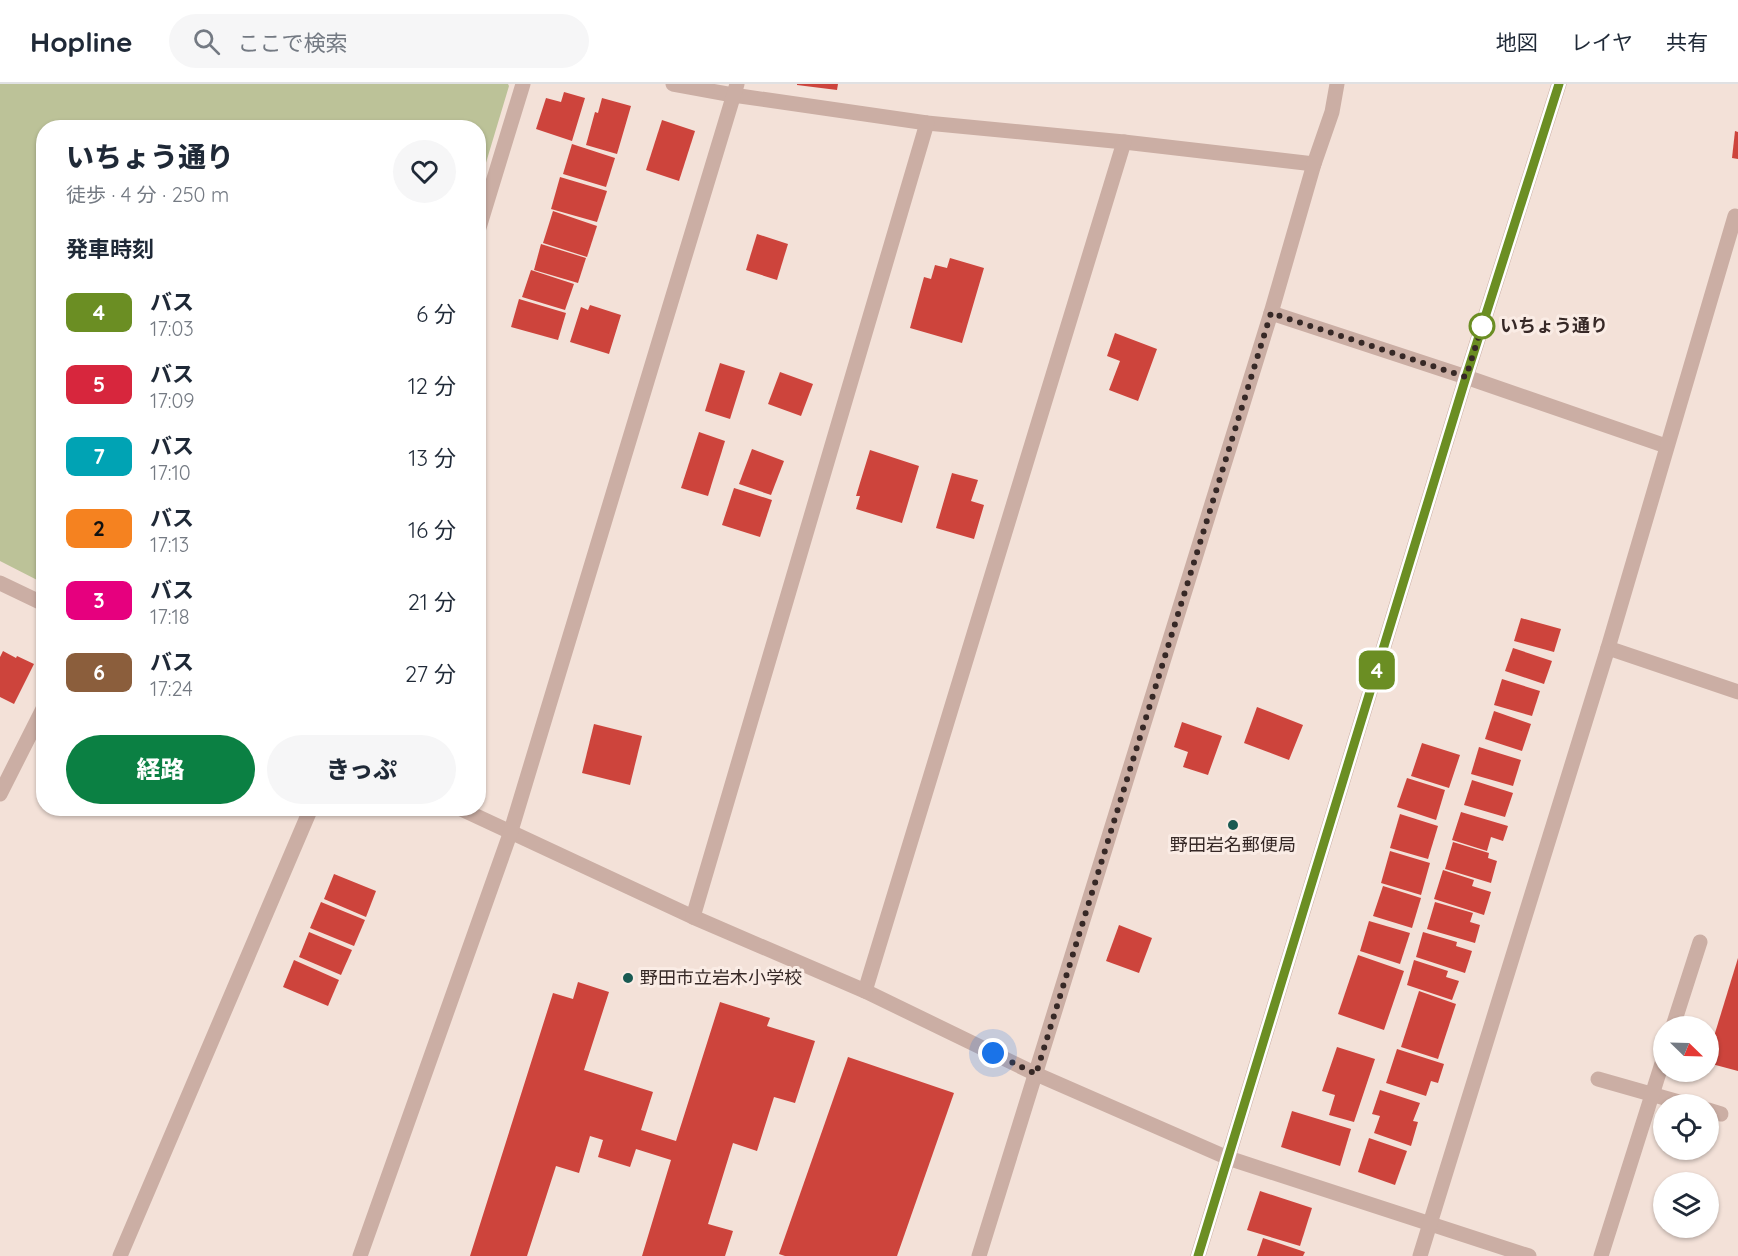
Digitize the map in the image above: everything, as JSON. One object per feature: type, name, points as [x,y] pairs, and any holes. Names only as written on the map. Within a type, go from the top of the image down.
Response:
[{"type":"street","points":[[486,205],[524,84]]},
{"type":"street","points":[[673,84],[735,89],[927,123],[1124,142],[1314,164]]},
{"type":"street","points":[[979,1256],[1271,313],[1314,164],[1332,112],[1337,84]]},
{"type":"street","points":[[1198,1256],[1466,377],[1559,84]]},
{"type":"street","points":[[360,1256],[510,834],[735,89]]},
{"type":"street","points":[[693,917],[927,123]]},
{"type":"street","points":[[865,991],[1124,142]]},
{"type":"street","points":[[1420,1256],[1608,648],[1734,216],[1738,217]]},
{"type":"street","points":[[1271,313],[1666,446]]},
{"type":"street","points":[[0,583],[36,600]]},
{"type":"street","points":[[1608,648],[1738,692]]},
{"type":"street","points":[[0,794],[36,723]]},
{"type":"street","points":[[120,1256],[308,816]]},
{"type":"street","points":[[475,816],[693,917],[865,991],[1036,1074],[1228,1158],[1530,1256]]},
{"type":"street","points":[[1676,1016],[1700,942]]},
{"type":"street","points":[[1598,1079],[1652,1094]]},
{"type":"street","points":[[1601,1256],[1656,1082]]},
{"type":"green space","points":[[0,84],[508,84],[486,163],[486,120],[36,120],[36,579],[0,561]]},
{"type":"building","points":[[797,84],[838,84],[837,90]]},
{"type":"building","points":[[564,92],[585,98],[572,141],[536,129],[546,98],[561,102]]},
{"type":"building","points":[[602,98],[631,106],[617,154],[586,145],[595,112],[598,113]]},
{"type":"building","points":[[662,120],[695,131],[679,181],[646,170]]},
{"type":"building","points":[[1735,131],[1738,132],[1738,159],[1732,158]]},
{"type":"building","points":[[572,144],[615,158],[606,187],[563,174]]},
{"type":"building","points":[[560,177],[607,191],[597,222],[551,209]]},
{"type":"building","points":[[553,211],[597,226],[587,257],[543,243]]},
{"type":"building","points":[[757,234],[788,244],[777,280],[746,270]]},
{"type":"building","points":[[541,244],[586,258],[578,283],[534,270]]},
{"type":"building","points":[[950,258],[984,268],[962,343],[910,328],[924,277],[931,279],[935,265],[947,268]]},
{"type":"building","points":[[531,270],[574,284],[565,310],[522,297]]},
{"type":"building","points":[[519,299],[566,313],[558,340],[511,327]]},
{"type":"building","points":[[590,305],[621,315],[609,354],[570,342],[581,307],[588,310]]},
{"type":"building","points":[[1115,333],[1157,349],[1138,401],[1109,390],[1120,361],[1107,356]]},
{"type":"building","points":[[720,363],[745,371],[730,419],[705,411]]},
{"type":"building","points":[[780,372],[813,384],[801,416],[768,404]]},
{"type":"building","points":[[699,432],[725,441],[708,496],[681,488]]},
{"type":"building","points":[[752,449],[784,461],[771,495],[739,484]]},
{"type":"building","points":[[870,450],[919,466],[902,523],[856,509],[860,496],[856,496]]},
{"type":"building","points":[[952,473],[978,480],[971,501],[984,505],[974,539],[936,528]]},
{"type":"building","points":[[734,488],[772,500],[760,537],[722,525]]},
{"type":"building","points":[[1521,618],[1561,629],[1554,652],[1514,641]]},
{"type":"building","points":[[1513,648],[1552,661],[1544,684],[1505,671]]},
{"type":"building","points":[[3,651],[34,664],[14,704],[0,697],[0,657]]},
{"type":"building","points":[[1502,679],[1540,691],[1532,716],[1494,705]]},
{"type":"building","points":[[1257,707],[1303,725],[1289,760],[1244,743]]},
{"type":"building","points":[[1494,711],[1531,724],[1522,751],[1485,739]]},
{"type":"building","points":[[1182,722],[1222,736],[1208,775],[1183,767],[1188,752],[1174,747]]},
{"type":"building","points":[[594,724],[642,736],[630,785],[582,773]]},
{"type":"building","points":[[1422,743],[1460,755],[1449,788],[1411,776]]},
{"type":"building","points":[[1479,747],[1521,760],[1513,786],[1471,774]]},
{"type":"building","points":[[1407,778],[1445,790],[1436,820],[1397,807]]},
{"type":"building","points":[[1472,780],[1513,793],[1505,817],[1464,805]]},
{"type":"building","points":[[1461,812],[1508,826],[1503,841],[1491,837],[1487,851],[1452,840]]},
{"type":"building","points":[[1400,814],[1438,826],[1428,859],[1390,848]]},
{"type":"building","points":[[1453,842],[1489,853],[1488,858],[1497,861],[1491,883],[1445,869]]},
{"type":"building","points":[[1390,851],[1430,863],[1421,895],[1381,883]]},
{"type":"building","points":[[1443,870],[1474,880],[1472,886],[1491,892],[1484,915],[1434,899]]},
{"type":"building","points":[[334,874],[376,891],[366,917],[324,899]]},
{"type":"building","points":[[1383,886],[1421,898],[1412,928],[1373,916]]},
{"type":"building","points":[[321,902],[365,920],[354,946],[310,928]]},
{"type":"building","points":[[1435,902],[1473,913],[1470,922],[1480,925],[1475,943],[1427,929]]},
{"type":"building","points":[[1369,921],[1410,933],[1400,964],[1360,951]]},
{"type":"building","points":[[1119,925],[1152,938],[1139,973],[1106,961]]},
{"type":"building","points":[[309,932],[352,950],[341,975],[299,957]]},
{"type":"building","points":[[1423,932],[1457,942],[1456,946],[1472,951],[1465,973],[1416,957]]},
{"type":"building","points":[[1358,955],[1404,971],[1384,1030],[1338,1014]]},
{"type":"building","points":[[1738,958],[1738,1071],[1719,1066],[1719,1020]]},
{"type":"building","points":[[294,960],[339,980],[328,1006],[283,987]]},
{"type":"building","points":[[1414,960],[1448,971],[1446,977],[1459,981],[1452,1000],[1407,985]]},
{"type":"building","points":[[578,982],[609,992],[584,1070],[653,1092],[641,1130],[676,1141],[720,1002],[770,1018],[767,1026],[815,1041],[795,1103],[774,1097],[757,1151],[733,1143],[708,1224],[733,1231],[725,1256],[642,1256],[671,1160],[636,1149],[630,1167],[598,1157],[603,1140],[590,1136],[579,1173],[556,1166],[527,1256],[470,1256],[553,993],[573,999]]},
{"type":"building","points":[[1419,991],[1456,1004],[1438,1059],[1401,1047]]},
{"type":"building","points":[[1337,1047],[1375,1059],[1354,1122],[1329,1115],[1335,1095],[1322,1091]]},
{"type":"building","points":[[1397,1049],[1444,1064],[1438,1083],[1431,1081],[1426,1096],[1386,1083]]},
{"type":"building","points":[[848,1057],[954,1093],[897,1256],[785,1256],[779,1254]]},
{"type":"building","points":[[1380,1090],[1420,1103],[1413,1121],[1418,1122],[1411,1146],[1374,1133],[1380,1116],[1372,1114]]},
{"type":"building","points":[[1292,1111],[1351,1129],[1340,1166],[1281,1147]]},
{"type":"building","points":[[1369,1138],[1407,1151],[1395,1185],[1358,1172]]},
{"type":"building","points":[[1260,1191],[1312,1208],[1300,1246],[1247,1230]]},
{"type":"building","points":[[1263,1238],[1305,1252],[1303,1256],[1257,1256]]},
{"type":"bus line","name":"4","points":[[1198,1256],[1466,377],[1559,84]]},
{"type":"place","name":"いちょう通り","points":[[1482,326]]},
{"type":"place","name":"野田岩名郵便局","points":[[1233,825]]},
{"type":"place","name":"野田市立岩木小学校","points":[[628,978]]},
{"type":"route","points":[[993,1053],[1036,1074],[1271,313],[1466,377],[1482,326]]}]
